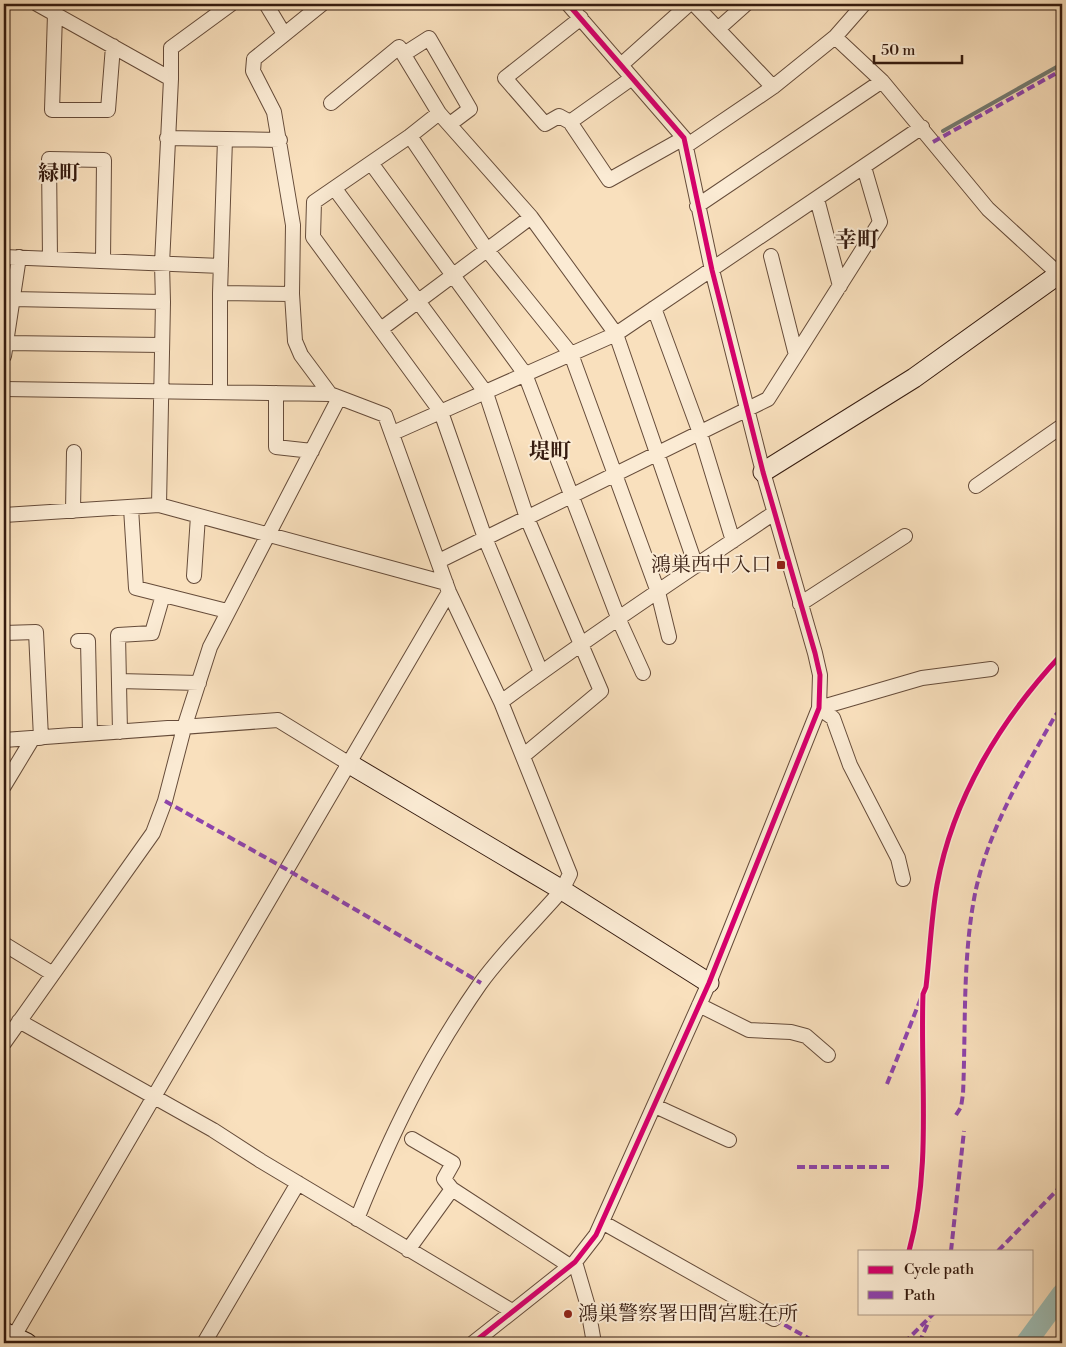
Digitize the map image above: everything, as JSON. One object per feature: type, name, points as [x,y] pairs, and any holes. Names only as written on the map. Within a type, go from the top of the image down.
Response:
[{"type":"street","points":[[38,4],[171,79]]},
{"type":"street","points":[[159,505],[162,390],[162,264],[171,48],[231,4]]},
{"type":"street","points":[[266,4],[284,34]]},
{"type":"street","points":[[322,4],[254,59],[253,72],[274,112],[294,225],[292,294],[295,341],[301,355],[335,396]]},
{"type":"street","points":[[473,1343],[573,1264],[589,1247],[656,1106],[709,983],[819,708],[820,675],[747,410],[697,206],[685,142],[568,4]]},
{"type":"street","points":[[621,65],[689,4]]},
{"type":"street","points":[[694,4],[773,87]]},
{"type":"street","points":[[718,29],[746,4]]},
{"type":"street","points":[[581,18],[505,78],[545,124],[559,116],[570,122],[609,180],[685,142],[773,87],[835,36],[864,4]]},
{"type":"street","points":[[56,14],[52,110],[108,110],[113,46]]},
{"type":"street","points":[[763,472],[914,378],[1061,276],[988,209],[882,81],[835,36]]},
{"type":"street","points":[[404,54],[429,38],[470,109],[450,124]]},
{"type":"street","points":[[331,103],[399,47],[439,112],[531,217],[616,334],[696,566]]},
{"type":"street","points":[[570,122],[632,78]]},
{"type":"street","points":[[697,206],[882,81]]},
{"type":"street","points":[[439,112],[410,136],[314,202],[313,237],[441,412],[485,538],[542,672]]},
{"type":"street","points":[[393,433],[616,334],[922,128]]},
{"type":"street","points":[[410,136],[487,250],[570,354],[658,592],[669,637]]},
{"type":"street","points":[[167,138],[280,140]]},
{"type":"street","points":[[220,392],[220,293],[225,139]]},
{"type":"street","points":[[50,258],[49,159],[104,160],[103,260]]},
{"type":"street","points":[[372,163],[452,276],[525,374],[618,620],[643,673]]},
{"type":"street","points":[[439,561],[768,399],[880,222],[864,167]]},
{"type":"street","points":[[335,189],[486,393],[527,518],[601,691],[523,756]]},
{"type":"street","points":[[817,198],[840,286]]},
{"type":"street","points":[[381,329],[531,217]]},
{"type":"street","points":[[771,256],[796,355]]},
{"type":"street","points":[[4,257],[221,266]]},
{"type":"street","points":[[19,257],[5,349],[162,345]]},
{"type":"street","points":[[220,293],[292,294]]},
{"type":"street","points":[[12,299],[163,302]]},
{"type":"street","points":[[654,308],[700,433],[733,541]]},
{"type":"street","points":[[4,389],[162,390],[335,396],[385,415],[393,433],[448,588],[501,702],[570,874],[562,890],[481,983],[446,1036],[403,1110],[357,1219]]},
{"type":"street","points":[[276,393],[276,447],[312,451]]},
{"type":"street","points":[[4,1043],[153,833],[165,801],[184,728],[210,647],[312,451],[335,396]]},
{"type":"street","points":[[976,486],[1062,426]]},
{"type":"street","points":[[72,511],[74,452]]},
{"type":"street","points":[[4,515],[159,505],[448,588]]},
{"type":"street","points":[[131,508],[136,588],[227,612]]},
{"type":"street","points":[[501,702],[580,643],[618,620],[774,513]]},
{"type":"street","points":[[194,576],[198,516]]},
{"type":"street","points":[[800,604],[905,536]]},
{"type":"street","points":[[13,1339],[448,588]]},
{"type":"street","points":[[120,732],[118,635],[152,633],[163,595]]},
{"type":"street","points":[[4,633],[36,632],[37,738],[4,786]]},
{"type":"street","points":[[78,641],[88,641],[90,734]]},
{"type":"street","points":[[819,708],[922,678],[991,670]]},
{"type":"street","points":[[119,681],[198,682]]},
{"type":"street","points":[[819,708],[833,718],[850,765],[898,858],[903,878]]},
{"type":"street","points":[[4,740],[278,720],[562,890],[709,983]]},
{"type":"street","points":[[4,944],[53,974]]},
{"type":"street","points":[[699,1006],[750,1030],[790,1032],[806,1036],[828,1055]]},
{"type":"street","points":[[19,1021],[213,1130],[408,1250],[512,1311]]},
{"type":"street","points":[[656,1106],[729,1140]]},
{"type":"street","points":[[412,1139],[453,1163],[444,1180],[452,1189],[573,1264],[587,1303],[594,1343]]},
{"type":"street","points":[[204,1343],[298,1183]]},
{"type":"street","points":[[408,1250],[452,1189]]},
{"type":"street","points":[[602,1222],[774,1319]]},
{"type":"waterway","points":[[943,131],[1062,64]]},
{"type":"waterway","points":[[1026,1343],[1062,1294]]},
{"type":"marked path","points":[[933,142],[1062,70]]},
{"type":"marked path","points":[[956,1115],[961,1107],[963,1094],[968,939],[976,889],[982,866],[999,821],[1032,757],[1055,716],[1062,708]]},
{"type":"marked path","points":[[165,801],[481,983]]},
{"type":"marked path","points":[[887,1084],[921,998]]},
{"type":"marked path","points":[[951,1250],[964,1131]]},
{"type":"marked path","points":[[797,1167],[891,1167]]},
{"type":"marked path","points":[[999,1250],[1062,1185]]},
{"type":"marked path","points":[[904,1343],[933,1314]]},
{"type":"marked path","points":[[774,1319],[817,1343]]},
{"type":"marked path","points":[[919,1343],[929,1321]]},
{"type":"cycle path","points":[[473,1343],[575,1262],[596,1235],[709,983],[819,708],[820,675],[815,653],[763,472],[712,270],[684,138],[568,4]]},
{"type":"cycle path","points":[[909,1250],[916,1219],[923,1155],[923,994],[926,987],[937,885],[945,852],[955,821],[983,760],[1019,705],[1062,654]]},
{"type":"place","name":"鴻巣西中入口","points":[[781,565]]},
{"type":"place","name":"鴻巣警察署田間宮駐在所","points":[[568,1314]]},
{"type":"district","name":"緑町","points":[[59,174]]},
{"type":"district","name":"幸町","points":[[857,240]]},
{"type":"district","name":"堤町","points":[[550,452]]}]
